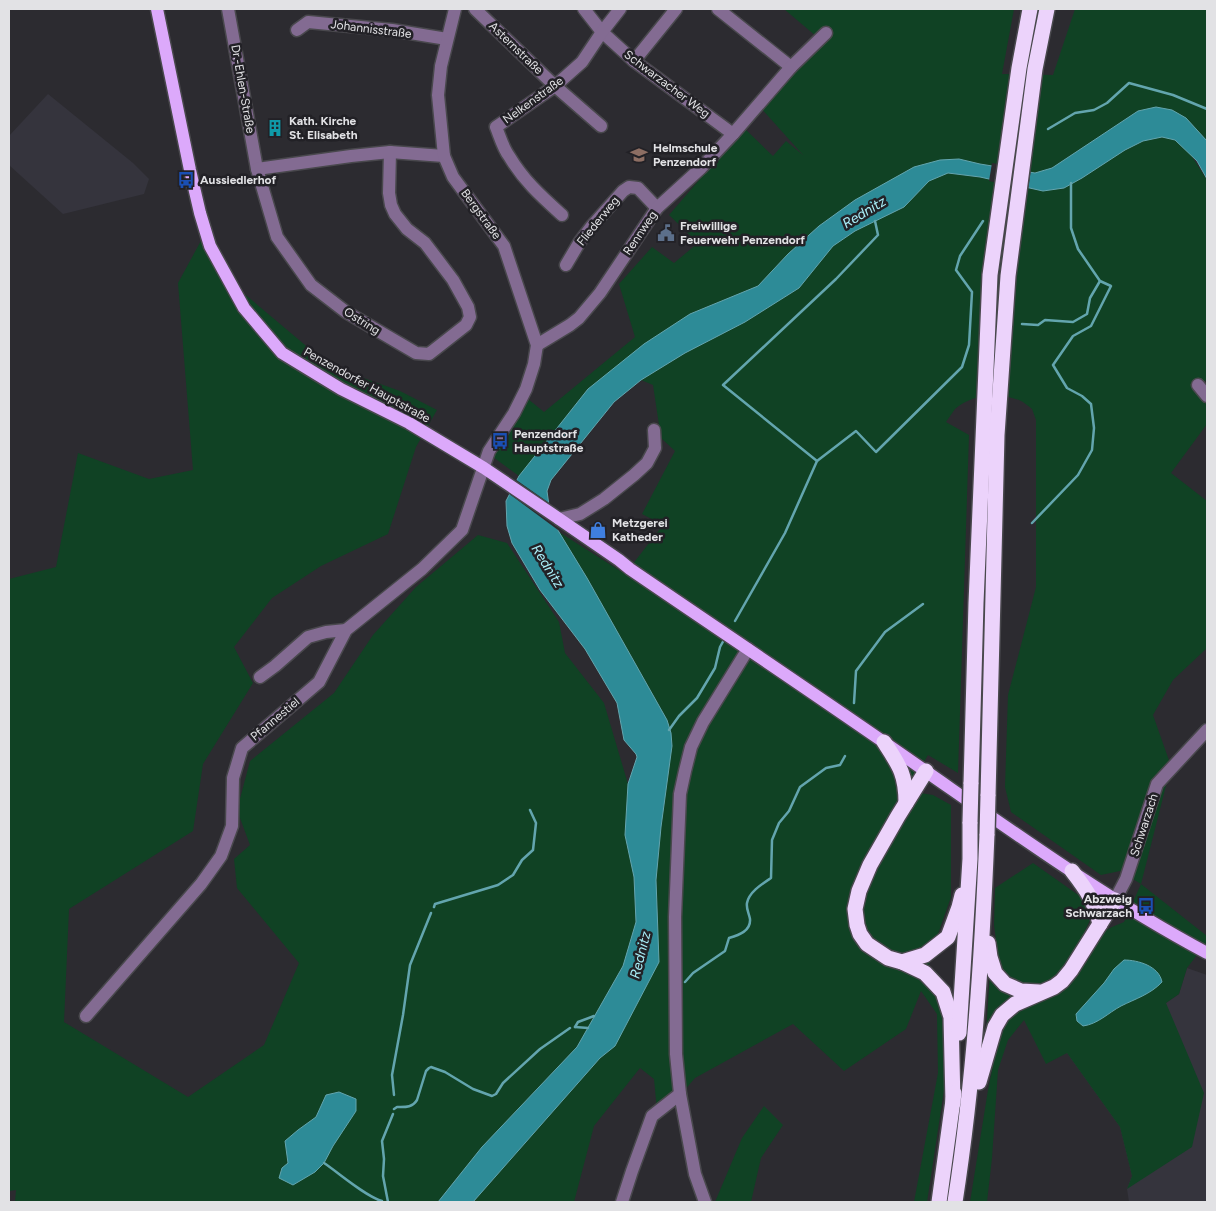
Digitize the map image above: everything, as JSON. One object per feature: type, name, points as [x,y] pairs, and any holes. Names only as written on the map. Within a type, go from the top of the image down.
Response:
[{"type":"highway","points":[[955,1202],[973,1069],[987,834],[990,275],[1019,68],[1030,9]]},
{"type":"highway","points":[[939,1202],[953,1103],[962,1002],[970,860],[976,603],[989,435],[1035,69],[1047,9]]},
{"type":"highway","points":[[884,742],[905,779],[906,803]]},
{"type":"highway","points":[[926,771],[870,865],[859,891],[855,909],[860,934],[867,944],[888,958],[902,962],[925,973],[943,992],[951,1017],[953,1103]]},
{"type":"highway","points":[[902,962],[925,955],[948,937],[959,907],[970,860]]},
{"type":"highway","points":[[1072,871],[1089,894],[1100,924]]},
{"type":"highway","points":[[964,1144],[981,1072],[995,1027],[1002,1015],[1015,1004],[1048,990],[1062,981],[1071,970],[1115,900]]},
{"type":"highway","points":[[984,907],[990,957],[995,973],[1004,984],[1021,991],[1035,992],[1048,990]]},
{"type":"main road","name":"Penzendorfer Hauptstraße","points":[[157,9],[192,178],[210,246],[244,308],[282,353],[342,389],[409,423],[509,484],[619,560],[630,570],[1115,900],[1207,953]]},
{"type":"street","name":"Dr.-Ehlen-Straße","points":[[228,9],[258,169]]},
{"type":"street","name":"Bergstraße","points":[[455,9],[441,66],[438,96],[444,156],[453,177],[504,246],[537,345],[534,364],[526,389],[514,413],[489,451],[484,468]]},
{"type":"street","name":"Asternstraße","points":[[476,9],[556,86],[601,126]]},
{"type":"street","name":"Schwarzacher Weg","points":[[584,9],[602,32],[634,61],[733,134]]},
{"type":"street","name":"Nelkenstraße","points":[[562,215],[537,193],[521,174],[508,155],[496,127],[556,86],[582,62],[620,9]]},
{"type":"street","points":[[634,61],[676,9]]},
{"type":"street","points":[[718,9],[791,67]]},
{"type":"street","name":"Johannisstraße","points":[[297,30],[308,22],[392,30],[447,39]]},
{"type":"street","name":"Rennweg","points":[[537,345],[579,318],[600,293],[657,208],[701,168],[791,67],[826,33]]},
{"type":"street","name":"Ostring","points":[[258,169],[277,237],[312,285],[346,312],[365,324],[416,353],[429,354],[466,325],[470,317],[468,307],[453,280],[425,243],[407,229],[395,214],[389,193],[390,152]]},
{"type":"street","points":[[258,169],[390,152],[444,156]]},
{"type":"street","name":"Fliederweg","points":[[566,265],[591,226],[623,191],[629,187],[638,188],[657,208]]},
{"type":"street","points":[[1198,384],[1207,396]]},
{"type":"street","points":[[555,516],[580,514],[604,499],[647,464],[655,448],[654,430]]},
{"type":"street","name":"Pfannestiel","points":[[86,1016],[201,884],[221,856],[232,826],[233,778],[242,748],[319,682],[346,630],[422,569],[462,530],[484,468]]},
{"type":"street","points":[[260,677],[308,637],[326,632],[346,630]]},
{"type":"street","points":[[705,1202],[695,1174],[680,1094],[676,1054],[675,917],[680,794],[691,747],[702,722],[748,649]]},
{"type":"street","name":"Schwarzach","points":[[1115,900],[1126,879],[1157,784],[1207,730]]},
{"type":"street","points":[[622,1202],[652,1116],[680,1094]]},
{"type":"shaded area","points":[[48,94],[133,163],[149,179],[144,194],[63,214],[9,165],[9,136]]},
{"type":"shaded area","points":[[1187,968],[1207,975],[1207,1202],[1129,1202],[1127,1189],[1132,1176],[1120,1127],[1067,1053],[1166,1003],[1179,994]]},
{"type":"green space","points":[[784,9],[1014,9],[1002,74],[1053,75],[1075,9],[1207,9],[1207,141],[1186,118],[1138,111],[1052,168],[1035,173],[959,159],[855,200],[819,226],[788,254],[758,286],[690,314],[588,389],[519,476],[493,457],[528,399],[544,412],[635,337],[619,284],[652,247],[674,263],[698,243],[669,215],[744,128],[773,156],[786,141],[803,155],[760,107],[823,42]]},
{"type":"green space","points":[[1162,137],[1175,140],[1191,155],[1207,180],[1207,380],[1199,383],[1207,393],[1207,424],[1171,473],[1207,501],[1207,648],[1173,680],[1153,715],[1171,766],[1141,884],[1120,871],[1101,875],[1011,812],[1005,787],[1008,695],[1036,587],[1036,420],[1032,409],[1011,397],[994,395],[977,397],[955,409],[946,422],[969,435],[958,773],[928,755],[908,791],[933,795],[951,805],[951,897],[924,983],[942,1004],[946,1077],[927,1202],[914,1202],[938,1073],[937,1014],[921,991],[906,1029],[844,1071],[793,1024],[695,1078],[658,1121],[654,1079],[640,1068],[594,1126],[574,1202],[473,1202],[600,1058],[615,1046],[658,927],[656,880],[672,746],[671,733],[667,720],[559,532],[625,574],[663,525],[642,514],[675,451],[661,438],[653,385],[641,380],[685,353],[745,322],[799,288],[833,246],[855,231],[904,207],[929,181],[948,173],[980,177],[1043,191],[1064,188],[1125,150],[1143,141]]},
{"type":"green space","points":[[203,237],[225,281],[247,296],[330,366],[400,391],[437,410],[416,447],[388,534],[321,566],[272,598],[234,647],[253,683],[203,764],[193,831],[69,909],[64,1022],[188,1097],[264,1045],[299,963],[237,888],[234,859],[250,845],[237,810],[250,761],[334,693],[373,635],[416,587],[478,535],[507,543],[559,622],[565,653],[604,703],[628,784],[625,835],[634,877],[636,922],[623,966],[577,1047],[482,1147],[438,1202],[15,1202],[16,1190],[9,1191],[9,579],[56,567],[78,453],[149,479],[193,470],[178,283]]},
{"type":"green space","points":[[1033,863],[1084,899],[1090,920],[1078,946],[1124,922],[1141,884],[1207,936],[1207,942],[1187,968],[1179,994],[1166,1003],[1204,1093],[1192,1147],[1127,1189],[1132,1176],[1120,1127],[1067,1053],[1046,1064],[1024,1020],[1008,1040],[998,1070],[987,1202],[970,1202],[997,1046],[986,1034],[990,972],[999,963],[994,925],[995,888]]},
{"type":"green space","points":[[764,1106],[783,1125],[761,1158],[751,1202],[715,1202],[742,1138]]},
{"type":"water","name":"Rednitz","points":[[1156,107],[1172,110],[1186,118],[1207,141],[1207,179],[1197,161],[1175,140],[1162,137],[1143,141],[1125,150],[1064,188],[1043,191],[980,177],[948,173],[929,181],[904,207],[855,231],[833,246],[799,288],[745,322],[685,353],[641,380],[614,402],[551,480],[547,491],[550,513],[559,532],[667,720],[671,733],[672,746],[656,880],[659,962],[615,1046],[600,1058],[473,1202],[438,1202],[482,1147],[577,1047],[623,966],[636,922],[634,877],[625,835],[628,784],[637,757],[624,740],[617,703],[585,649],[540,590],[512,543],[507,526],[506,501],[519,476],[588,389],[644,344],[690,314],[758,286],[788,254],[819,226],[855,200],[914,167],[940,160],[959,159],[1035,173],[1052,168],[1138,111]]},
{"type":"water","points":[[1124,960],[1147,965],[1157,972],[1162,982],[1148,993],[1121,1006],[1098,1021],[1083,1026],[1077,1021],[1076,1014]]},
{"type":"water","points":[[339,1092],[356,1099],[356,1111],[324,1163],[315,1172],[293,1185],[279,1178],[282,1168],[288,1163],[285,1141],[316,1117],[326,1095]]},
{"type":"pier","points":[[992,163],[1031,169],[1028,190],[989,181]]},
{"type":"pier","points":[[515,479],[552,505],[552,512],[562,533],[508,493]]},
{"type":"waterway","points":[[1048,129],[1075,113],[1094,110],[1107,103],[1129,83],[1173,95],[1207,109]]},
{"type":"waterway","points":[[1032,523],[1078,475],[1092,450],[1094,428],[1091,404],[1082,396],[1067,388],[1053,365],[1073,336],[1091,326],[1111,286],[1100,281],[1078,249],[1071,228],[1071,183]]},
{"type":"waterway","name":"Rednitz","points":[[817,461],[723,385],[836,279],[878,235],[875,221]]},
{"type":"waterway","points":[[735,621],[785,533],[817,461],[856,431],[876,452],[962,367],[969,345],[972,292],[956,270],[960,256],[983,221]]},
{"type":"waterway","points":[[1022,324],[1038,325],[1045,320],[1073,322],[1087,314],[1090,298],[1100,281]]},
{"type":"waterway","points":[[854,703],[856,671],[885,632],[923,604]]},
{"type":"waterway","points":[[669,730],[679,716],[697,698],[715,668],[720,647],[725,638]]},
{"type":"waterway","points":[[685,982],[693,973],[725,951],[729,938],[740,934],[749,927],[748,899],[753,892],[771,878],[772,840],[779,823],[789,811],[800,787],[826,768],[840,765],[845,756]]},
{"type":"waterway","points":[[434,907],[435,904],[498,885],[513,875],[522,860],[533,850],[536,823],[530,810]]},
{"type":"waterway","points":[[394,1095],[392,1075],[410,965],[431,913]]},
{"type":"waterway","points":[[575,1027],[578,1022],[594,1016]]},
{"type":"waterway","points":[[575,1027],[588,1028]]},
{"type":"waterway","points":[[394,1109],[415,1103],[426,1071],[431,1067],[445,1072],[473,1089],[492,1096],[496,1094],[503,1083],[540,1049],[570,1028]]},
{"type":"waterway","points":[[388,1202],[383,1176],[382,1141],[393,1114]]},
{"type":"waterway","points":[[324,1163],[360,1189],[382,1201]]},
{"type":"place","name":"Kath. Kirche St. Elisabeth","points":[[275,128]]},
{"type":"place","name":"Helmschule Penzendorf","points":[[639,155]]},
{"type":"place","name":"Aussiedlerhof","points":[[186,180]]},
{"type":"place","name":"Freiwillige Feuerwehr Penzendorf","points":[[666,233]]},
{"type":"place","name":"Penzendorf Hauptstraße","points":[[500,441]]},
{"type":"place","name":"Metzgerei Katheder","points":[[598,530]]},
{"type":"place","name":"Abzweig Schwarzach","points":[[1146,906]]}]
